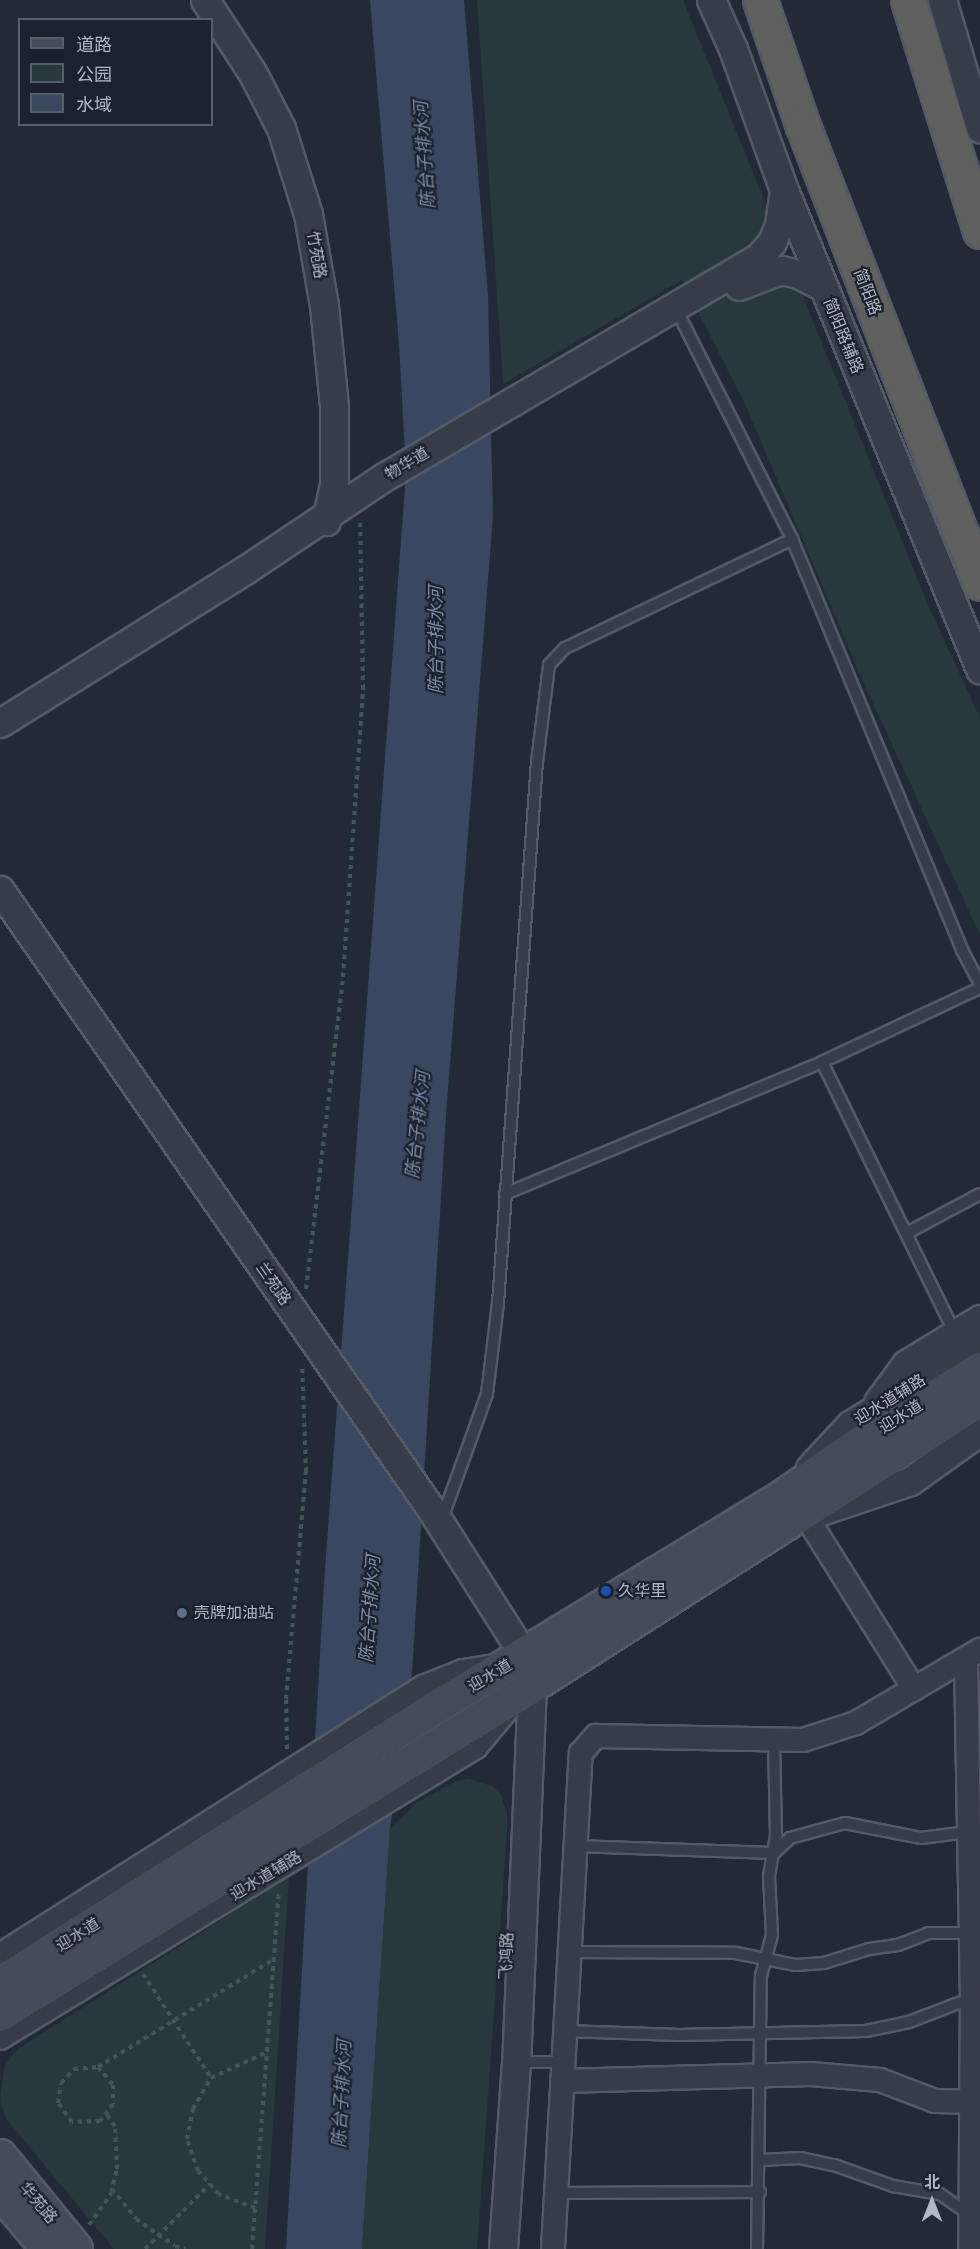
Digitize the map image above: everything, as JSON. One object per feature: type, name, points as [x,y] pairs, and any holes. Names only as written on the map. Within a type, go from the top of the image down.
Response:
[{"type":"highway","points":[[735,0],[803,126]]},
{"type":"highway","name":"简阳路","points":[[760,0],[803,126],[980,583]]},
{"type":"highway","points":[[908,0],[980,231]]},
{"type":"main road","name":"迎水道","points":[[795,1510],[863,1441],[980,1369]]},
{"type":"main road","name":"迎水道","points":[[0,2015],[304,1839],[422,1766],[521,1675],[980,1400]]},
{"type":"main road","name":"迎水道","points":[[0,1983],[294,1779],[420,1703],[521,1675]]},
{"type":"main road","name":"华苑路","points":[[0,2157],[66,2248]]},
{"type":"main road","name":"华苑路","points":[[0,2192],[66,2248]]},
{"type":"street","points":[[193,0],[206,18]]},
{"type":"street","name":"竹苑路","points":[[205,0],[252,72],[281,129],[308,214],[324,306],[334,407],[336,454],[321,522]]},
{"type":"street","name":"简阳路辅路","points":[[711,0],[734,49],[784,190],[823,287],[980,669]]},
{"type":"street","points":[[942,0],[979,120]]},
{"type":"street","name":"竹苑路","points":[[213,28],[274,138],[305,237],[326,401],[326,479],[321,522]]},
{"type":"street","name":"物华道","points":[[0,723],[321,522],[678,313],[766,251],[779,225],[784,190]]},
{"type":"street","name":"物华道","points":[[678,313],[771,271],[789,271],[823,287]]},
{"type":"street","name":"物华道","points":[[0,738],[321,522],[359,509],[385,486]]},
{"type":"street","name":"兰苑路","points":[[0,890],[301,1331]]},
{"type":"street","name":"兰苑路","points":[[0,904],[433,1521],[521,1675]]},
{"type":"street","points":[[968,1339],[980,1319]]},
{"type":"street","name":"迎水道辅路","points":[[795,1510],[850,1425],[871,1412],[906,1364],[968,1339]]},
{"type":"street","points":[[910,1481],[980,1431]]},
{"type":"street","points":[[914,1689],[795,1510],[910,1481],[980,1453]]},
{"type":"street","points":[[553,2249],[581,1753],[596,1736],[802,1740],[856,1723],[973,1655],[973,1750],[968,1832],[975,1871],[970,1933],[975,1957],[972,1992],[976,2102],[973,2233]]},
{"type":"street","name":"飞鸿路","points":[[503,2249],[521,1675]]},
{"type":"street","points":[[0,1956],[294,1779]]},
{"type":"street","name":"迎水道辅路","points":[[0,2038],[281,1866],[304,1839]]},
{"type":"street","name":"飞鸿路","points":[[488,2249],[509,2061]]},
{"type":"street","points":[[562,2071],[759,2076],[811,2074],[880,2080],[935,2101],[976,2102]]},
{"type":"lane","points":[[505,1194],[822,1062],[980,986],[962,950],[792,539],[678,313]]},
{"type":"lane","points":[[433,1521],[487,1394],[505,1194],[537,762],[549,665],[565,648],[792,539]]},
{"type":"lane","points":[[822,1062],[907,1233],[968,1339]]},
{"type":"lane","points":[[907,1233],[980,1194]]},
{"type":"lane","points":[[757,2249],[760,2192],[761,1976],[772,1935],[769,1876],[774,1852],[774,1741]]},
{"type":"lane","points":[[575,1846],[774,1852],[790,1838],[844,1823],[921,1838],[968,1832]]},
{"type":"lane","points":[[569,1952],[736,1953],[795,1965],[824,1963],[869,1949],[898,1946],[929,1933],[970,1933]]},
{"type":"lane","points":[[565,2031],[762,2034],[866,2031],[909,2022],[966,2000],[972,1992]]},
{"type":"lane","points":[[509,2061],[562,2071]]},
{"type":"lane","points":[[760,2160],[800,2158],[834,2165],[893,2186],[940,2194],[973,2233]]},
{"type":"lane","points":[[556,2193],[760,2192]]},
{"type":"path","points":[[294,1779],[287,1691],[306,1472],[301,1331],[344,977],[363,688],[359,509]]},
{"type":"path","points":[[252,2249],[281,1866]]},
{"type":"path","points":[[132,1958],[211,2078]]},
{"type":"path","points":[[98,2067],[113,2085],[113,2104],[100,2121],[72,2122],[58,2103],[61,2083],[74,2069],[98,2067],[274,1959]]},
{"type":"path","points":[[255,2208],[219,2194],[198,2171],[187,2139],[194,2109],[211,2078],[267,2052]]},
{"type":"path","points":[[66,2248],[112,2188],[117,2142],[115,2126],[106,2113]]},
{"type":"path","points":[[145,2249],[210,2184]]},
{"type":"path","points":[[112,2188],[136,2219],[159,2235],[186,2249]]},
{"type":"green space","points":[[477,0],[683,0],[928,605],[980,718],[980,935],[865,686],[745,404],[682,280],[503,384]]},
{"type":"green space","points":[[468,1779],[492,1786],[501,1795],[508,1818],[477,2249],[362,2249],[390,1829],[416,1803],[456,1781]]},
{"type":"green space","points":[[289,1877],[265,2249],[114,2249],[7,2120],[0,2103],[4,2067],[15,2052],[30,2041]]},
{"type":"water","name":"陈台子排水河","points":[[370,0],[464,0],[488,295],[493,516],[446,1115],[412,1673],[390,1829],[362,2249],[286,2249],[324,1583],[406,473],[399,344]]},
{"type":"place","name":"久华里","points":[[606,1591]]},
{"type":"place","name":"壳牌加油站","points":[[182,1613]]}]
